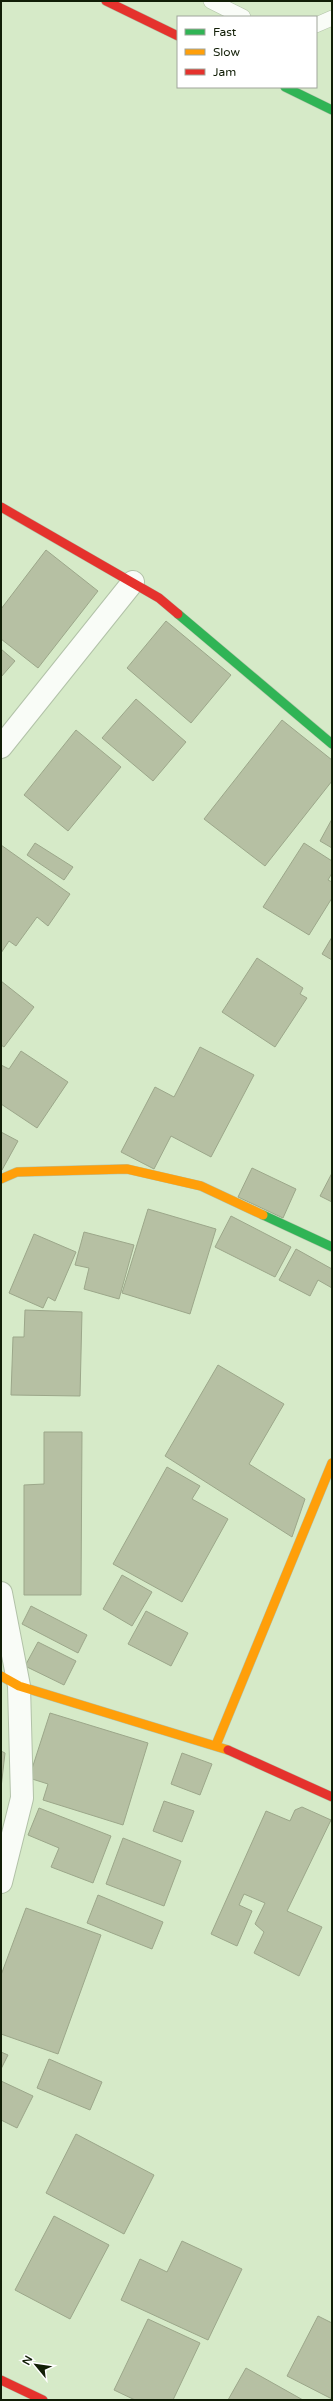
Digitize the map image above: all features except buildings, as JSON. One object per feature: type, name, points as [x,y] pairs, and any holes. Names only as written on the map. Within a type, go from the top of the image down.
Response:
[{"type":"street","points":[[106,1],[177,36]]},
{"type":"street","points":[[286,88],[332,110]]},
{"type":"street","points":[[1,507],[159,598],[332,744]]},
{"type":"street","points":[[1,747],[133,582]]},
{"type":"street","points":[[1,1179],[17,1172],[127,1169],[201,1186],[332,1247]]},
{"type":"street","points":[[216,1745],[332,1463]]},
{"type":"street","points":[[1,1593],[22,1798],[1,1882]]},
{"type":"street","points":[[10,1681],[216,1745],[332,1797]]},
{"type":"street","points":[[1,2380],[43,2400]]},
{"type":"lane","points":[[211,1],[241,16]]},
{"type":"lane","points":[[317,25],[332,18]]},
{"type":"traffic: fast","points":[[287,88],[332,110]]},
{"type":"traffic: fast","points":[[178,614],[332,744]]},
{"type":"traffic: fast","points":[[263,1215],[332,1247]]},
{"type":"traffic: slow","points":[[1,1179],[17,1172],[127,1169],[201,1186],[263,1215]]},
{"type":"traffic: slow","points":[[216,1745],[332,1463]]},
{"type":"traffic: slow","points":[[1,1676],[19,1686],[228,1750]]},
{"type":"traffic: jam","points":[[106,1],[177,36]]},
{"type":"traffic: jam","points":[[1,507],[159,598],[178,614]]},
{"type":"traffic: jam","points":[[228,1750],[332,1797]]},
{"type":"traffic: jam","points":[[1,2380],[43,2400]]}]
